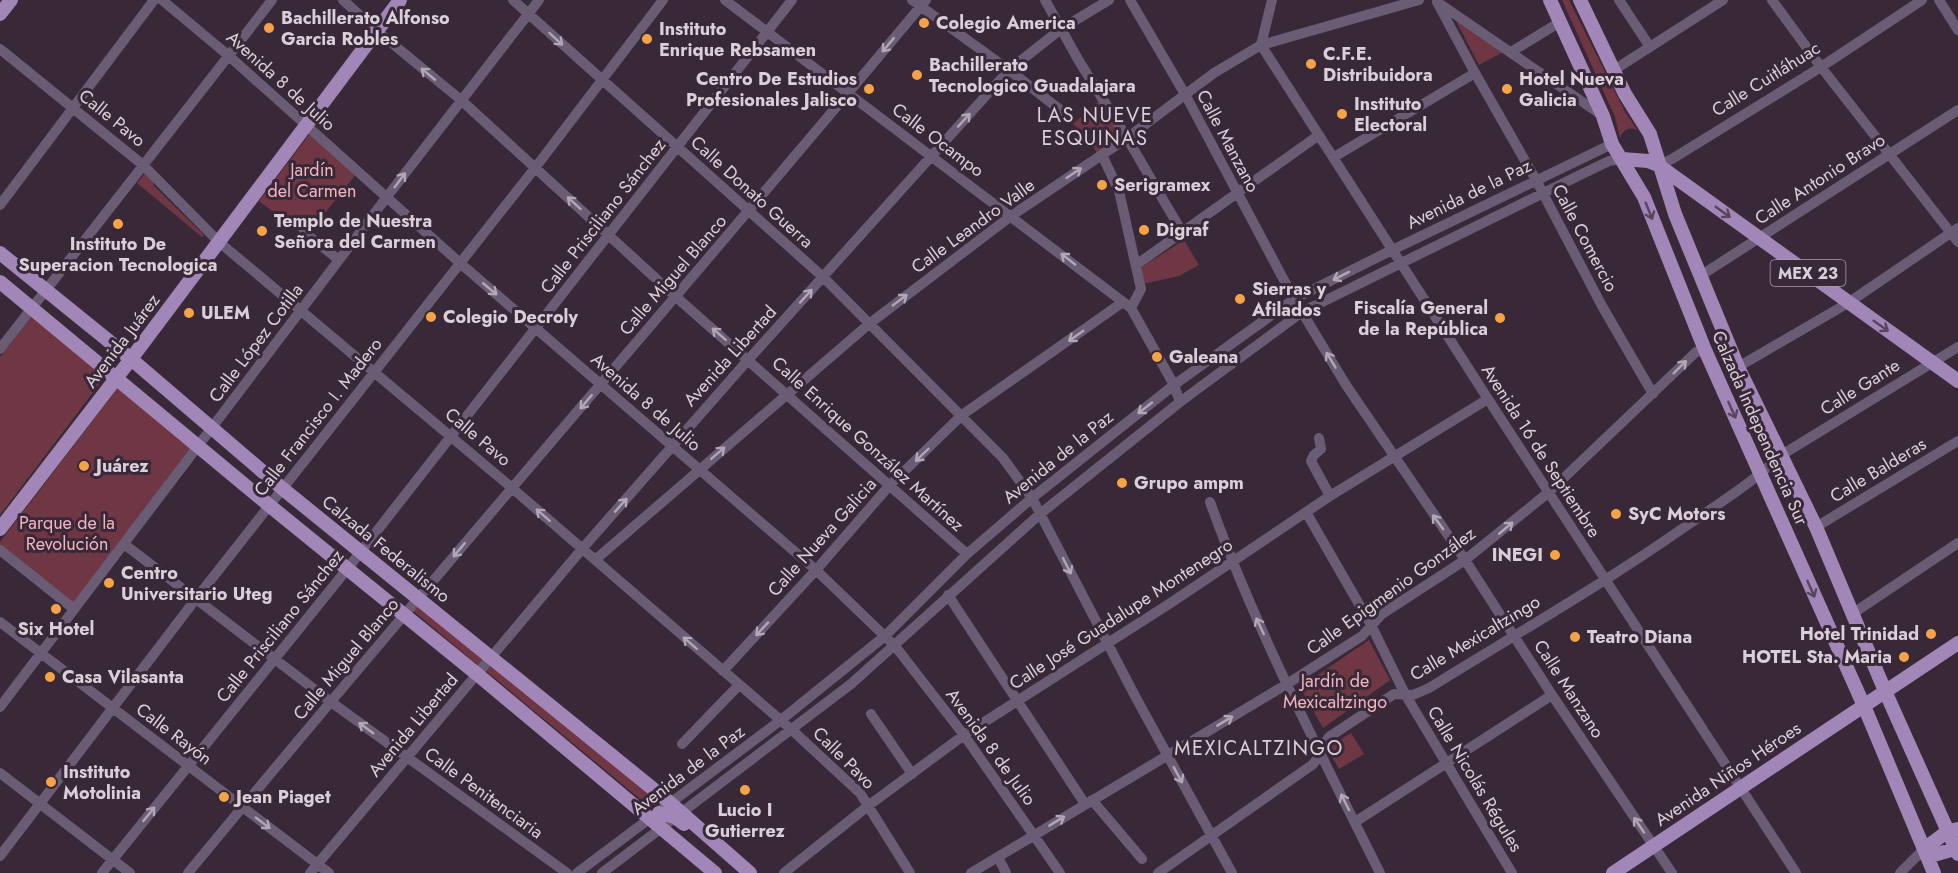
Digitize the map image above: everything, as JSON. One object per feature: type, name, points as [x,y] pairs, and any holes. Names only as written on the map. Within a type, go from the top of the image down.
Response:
[{"type":"main road","points":[[0,14],[11,0]]},
{"type":"main road","name":"Avenida Juárez","points":[[0,529],[116,379],[400,0]]},
{"type":"main road","name":"Calzada Independencia Sur","points":[[1550,0],[1603,116],[1612,144],[1644,197],[1705,350],[1864,706],[1934,873]]},
{"type":"main road","name":"Calzada Independencia Sur","points":[[1580,0],[1625,94],[1650,134],[1675,214],[1738,367],[1816,527],[1885,691],[1955,827],[1957,850]]},
{"type":"main road","points":[[1622,159],[1648,160],[1658,165]]},
{"type":"main road","name":"MEX 23","points":[[1658,165],[1958,381]]},
{"type":"main road","name":"Calzada Federalismo","points":[[0,253],[131,359],[283,489],[491,658],[748,873]]},
{"type":"main road","points":[[0,282],[270,506],[657,819],[715,873]]},
{"type":"main road","name":"Avenida Niños Héroes","points":[[1613,873],[1958,643]]},
{"type":"main road","points":[[657,819],[675,811]]},
{"type":"main road","points":[[1925,853],[1955,827]]},
{"type":"main road","points":[[1925,853],[1957,850]]},
{"type":"street","points":[[0,205],[154,0]]},
{"type":"street","name":"Avenida 8 de Julio","points":[[162,0],[229,56],[460,263],[816,570],[885,636],[964,735],[1060,873]]},
{"type":"street","points":[[0,349],[272,0]]},
{"type":"street","name":"Calle Enrique González Martínez","points":[[343,0],[460,100],[675,296],[967,554]]},
{"type":"street","name":"Calle Donato Guerra","points":[[513,0],[823,277],[1003,458],[1032,498],[1040,514]]},
{"type":"street","name":"Calle López Cotilla","points":[[0,707],[460,100],[539,0]]},
{"type":"street","name":"Calle Francisco I. Madero","points":[[0,855],[195,600],[535,168],[663,0]]},
{"type":"street","name":"Calle Ocampo","points":[[725,0],[1127,305]]},
{"type":"street","name":"Calle Prisciliano Sánchez","points":[[102,873],[361,552],[792,0]]},
{"type":"street","points":[[1045,0],[1182,232]]},
{"type":"street","name":"Avenida Libertad","points":[[310,873],[582,549],[748,360],[1009,70],[1061,29],[1109,0]]},
{"type":"street","name":"Calle Manzano","points":[[1130,0],[1186,96],[1294,299]]},
{"type":"street","points":[[1262,45],[1272,0]]},
{"type":"street","name":"Calle Leandro Valle","points":[[595,560],[786,393],[869,324],[1011,216],[1127,138],[1214,73],[1262,45],[1419,0]]},
{"type":"street","points":[[1619,0],[1650,47]]},
{"type":"street","points":[[1614,70],[1724,0]]},
{"type":"street","points":[[1772,0],[1821,67],[1954,231],[1958,242]]},
{"type":"street","name":"Calle Cuitláhuac","points":[[1658,165],[1672,159],[1821,67],[1922,0]]},
{"type":"street","points":[[1939,0],[1958,30]]},
{"type":"street","points":[[1435,1],[1603,116]]},
{"type":"street","name":"Calle Comercio","points":[[1435,1],[1536,180],[1602,306],[1653,394]]},
{"type":"street","points":[[920,2],[1068,116]]},
{"type":"street","name":"Calle Miguel Blanco","points":[[188,873],[404,615],[749,211],[848,93],[920,2]]},
{"type":"street","points":[[1511,52],[1560,22]]},
{"type":"street","name":"Avenida 16 de Septiembre","points":[[1262,45],[1488,399],[1796,873]]},
{"type":"street","name":"Calle Pavo","points":[[0,49],[143,165],[219,242],[451,436],[782,720],[854,786],[910,873]]},
{"type":"street","points":[[1334,157],[1475,73]]},
{"type":"street","name":"Calle Antonio Bravo","points":[[1700,276],[1958,110]]},
{"type":"street","points":[[1136,265],[1319,135]]},
{"type":"street","name":"Avenida de la Paz","points":[[675,811],[885,636],[967,554],[1032,498],[1174,385],[1294,299],[1612,144]]},
{"type":"street","points":[[1102,155],[1119,191],[1142,289],[1127,305],[1174,385],[1180,402]]},
{"type":"street","name":"Avenida de la Paz","points":[[675,811],[792,730],[851,684],[1040,514],[1180,402],[1302,312],[1542,193],[1609,161],[1622,159]]},
{"type":"street","points":[[1738,367],[1848,303],[1954,231]]},
{"type":"street","points":[[304,232],[339,260]]},
{"type":"street","name":"Calle Nueva Galicia","points":[[723,671],[889,486],[962,415],[1127,305]]},
{"type":"street","name":"Calle Manzano","points":[[1302,312],[1346,386],[1465,560],[1552,695],[1672,873]]},
{"type":"street","name":"Calle Gante","points":[[1760,475],[1780,456],[1958,347]]},
{"type":"street","name":"Calle Epigmenio González","points":[[971,873],[1287,684],[1362,636],[1382,614],[1465,560],[1549,492],[1696,352],[1705,350]]},
{"type":"street","name":"Calle José Guadalupe Montenegro","points":[[784,873],[868,806],[964,735],[1232,563],[1330,496],[1488,399]]},
{"type":"street","points":[[1319,438],[1321,449],[1311,460],[1330,496]]},
{"type":"street","name":"Calle Balderas","points":[[1816,527],[1958,441]]},
{"type":"street","name":"Calle Mexicaltzingo","points":[[1158,873],[1312,765],[1318,759],[1323,743],[1329,737],[1395,694],[1413,695],[1430,688],[1653,549],[1760,475]]},
{"type":"street","points":[[1210,501],[1232,563],[1287,684],[1380,873]]},
{"type":"street","name":"Calle Nicolás Régules","points":[[1306,512],[1371,625],[1406,694],[1512,873]]},
{"type":"street","points":[[1040,514],[1232,873]]},
{"type":"street","points":[[1852,614],[1958,543]]},
{"type":"street","name":"Calle Penitenciaria","points":[[124,544],[274,660],[567,873]]},
{"type":"street","points":[[0,550],[74,609]]},
{"type":"street","points":[[948,595],[1016,701],[1089,802],[1142,859]]},
{"type":"street","name":"Calle Rayón","points":[[0,622],[329,873]]},
{"type":"street","points":[[682,744],[739,685]]},
{"type":"street","points":[[1355,822],[1552,695]]},
{"type":"street","points":[[872,714],[912,774]]},
{"type":"street","points":[[0,773],[130,873]]},
{"type":"street","name":"Avenida de la Paz","points":[[577,873],[657,819]]},
{"type":"street","name":"Avenida de la Paz","points":[[602,873],[657,819]]},
{"type":"street","points":[[1900,873],[1925,853]]},
{"type":"street","points":[[998,857],[1006,873]]},
{"type":"green space","points":[[1562,0],[1569,0],[1625,112],[1638,131],[1628,129],[1620,138],[1615,117]]},
{"type":"green space","points":[[1459,20],[1503,52],[1479,65],[1457,23]]},
{"type":"green space","points":[[1100,100],[1120,131],[1120,137],[1097,153],[1083,132],[1073,124]]},
{"type":"green space","name":"Jardín del Carmen","points":[[311,132],[357,173],[306,237],[259,201]]},
{"type":"green space","points":[[147,171],[153,178],[153,185],[204,235],[202,237],[137,183]]},
{"type":"green space","points":[[1184,240],[1199,265],[1179,276],[1143,284],[1139,269]]},
{"type":"green space","name":"Parque de la Revolución","points":[[34,314],[107,374],[0,515],[0,357]]},
{"type":"green space","name":"Parque de la Revolución","points":[[120,385],[193,444],[70,608],[0,554],[0,542]]},
{"type":"green space","points":[[417,601],[485,658],[479,666],[411,609]]},
{"type":"green space","name":"Jardín de Mexicaltzingo","points":[[1369,640],[1390,680],[1323,728],[1300,687]]},
{"type":"green space","points":[[491,662],[655,798],[646,804],[485,670]]},
{"type":"green space","points":[[1351,733],[1364,754],[1339,769],[1327,748]]},
{"type":"place","name":"Colegio America","points":[[924,23]]},
{"type":"place","name":"Bachillerato Alfonso Garcia Robles","points":[[269,28]]},
{"type":"place","name":"Instituto Enrique Rebsamen","points":[[647,39]]},
{"type":"place","name":"C.F.E. Distribuidora","points":[[1311,64]]},
{"type":"place","name":"Bachillerato Tecnologico Guadalajara","points":[[917,75]]},
{"type":"place","name":"Centro De Estudios Profesionales Jalisco","points":[[869,89]]},
{"type":"place","name":"Hotel Nueva Galicia","points":[[1507,89]]},
{"type":"place","name":"Instituto Electoral","points":[[1342,114]]},
{"type":"place","name":"Serigramex","points":[[1102,185]]},
{"type":"place","name":"Instituto De Superacion Tecnologica","points":[[118,224]]},
{"type":"place","name":"Digraf","points":[[1144,230]]},
{"type":"place","name":"Templo de Nuestra Señora del Carmen","points":[[262,231]]},
{"type":"place","name":"Sierras y Afilados","points":[[1240,299]]},
{"type":"place","name":"ULEM","points":[[189,313]]},
{"type":"place","name":"Colegio Decroly","points":[[431,317]]},
{"type":"place","name":"Fiscalía General de la República","points":[[1500,318]]},
{"type":"place","name":"Galeana","points":[[1157,357]]},
{"type":"place","name":"Juárez","points":[[84,466]]},
{"type":"place","name":"Grupo ampm","points":[[1122,483]]},
{"type":"place","name":"SyC Motors","points":[[1616,514]]},
{"type":"place","name":"INEGI","points":[[1555,555]]},
{"type":"place","name":"Centro Universitario Uteg","points":[[109,583]]},
{"type":"place","name":"Six Hotel","points":[[56,609]]},
{"type":"place","name":"Hotel Trinidad","points":[[1931,634]]},
{"type":"place","name":"Teatro Diana","points":[[1575,637]]},
{"type":"place","name":"HOTEL Sta. Maria","points":[[1904,657]]},
{"type":"place","name":"Casa Vilasanta","points":[[50,677]]},
{"type":"place","name":"Instituto Motolinia","points":[[51,782]]},
{"type":"place","name":"Lucio I Gutierrez","points":[[745,790]]},
{"type":"place","name":"Jean Piaget","points":[[224,797]]},
{"type":"district","name":"LAS NUEVE ESQUINAS","points":[[1095,126]]},
{"type":"district","name":"MEXICALTZINGO","points":[[1259,748]]}]
